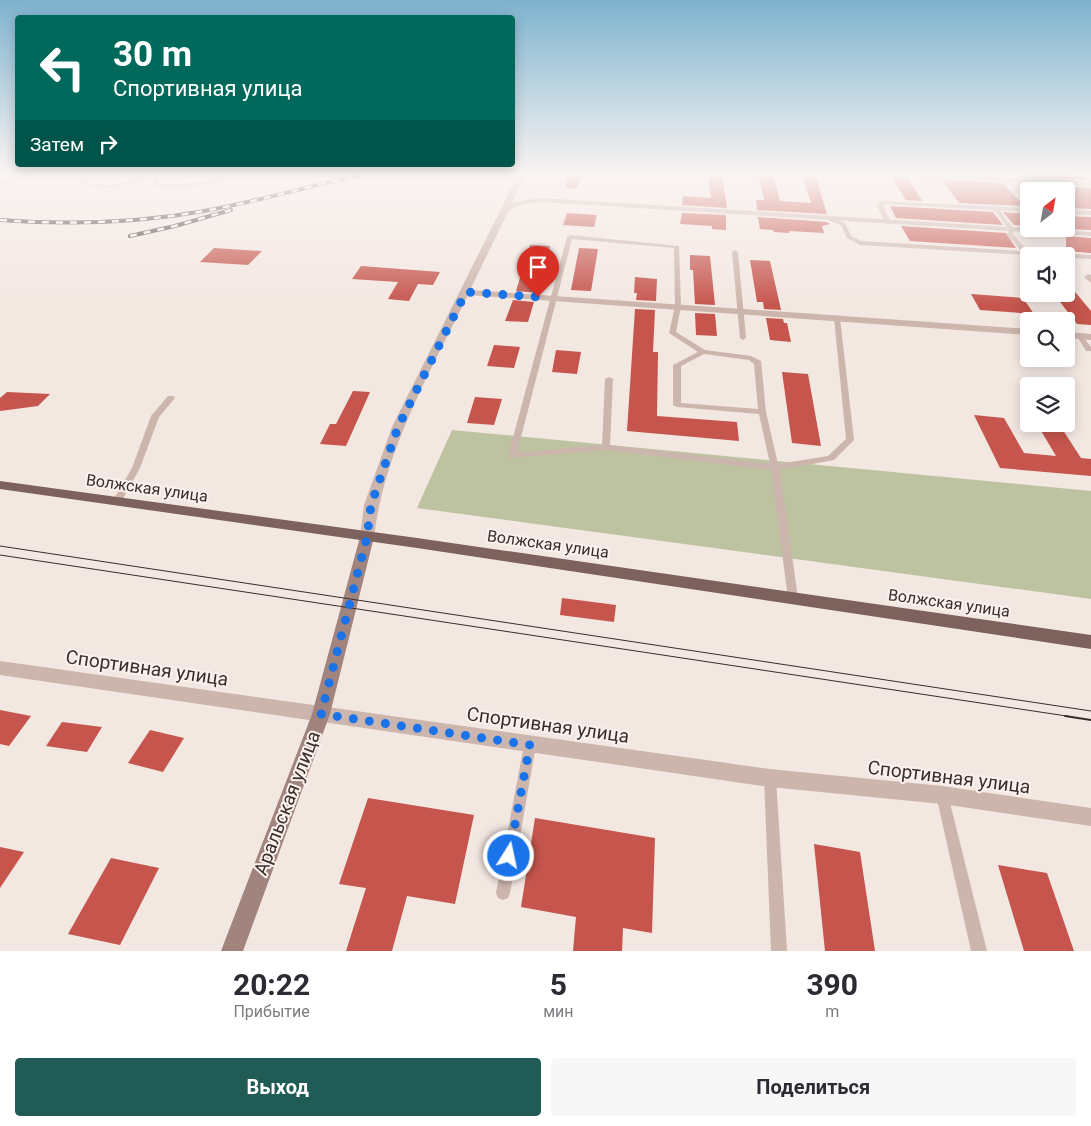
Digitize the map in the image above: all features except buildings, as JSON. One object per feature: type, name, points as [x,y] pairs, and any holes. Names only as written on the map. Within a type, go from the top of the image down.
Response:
[{"type":"main road","name":"Волжская улица","points":[[0,485],[290,525],[1091,642]]},
{"type":"street","points":[[367,537],[371,505],[398,427],[501,217]]},
{"type":"street","points":[[816,217],[1091,234]]},
{"type":"street","points":[[466,292],[1020,331]]},
{"type":"street","points":[[1075,336],[1091,336]]},
{"type":"street","name":"Аральская улица","points":[[232,951],[321,714],[367,537]]},
{"type":"street","name":"Спортивная улица","points":[[0,668],[770,778],[942,795],[1091,817]]},
{"type":"lane","points":[[886,217],[888,222]]},
{"type":"lane","points":[[1002,217],[1012,230],[1010,234],[1021,247]]},
{"type":"lane","points":[[826,218],[843,224],[849,237],[860,243],[1020,253]]},
{"type":"lane","points":[[793,598],[775,468],[762,412],[758,362],[751,358],[703,352],[672,333],[678,306],[677,247],[570,237],[512,456],[606,447],[775,468],[831,458],[850,440],[837,318]]},
{"type":"lane","points":[[735,252],[744,338]]},
{"type":"lane","points":[[1075,256],[1091,257]]},
{"type":"lane","points":[[1080,336],[1089,350]]},
{"type":"lane","points":[[703,352],[677,365],[677,405],[762,412]]},
{"type":"lane","points":[[606,447],[610,379]]},
{"type":"lane","points":[[118,502],[136,468],[155,416],[171,398]]},
{"type":"lane","points":[[503,892],[530,745]]},
{"type":"lane","points":[[770,778],[779,951]]},
{"type":"lane","points":[[942,795],[979,951]]},
{"type":"green space","points":[[452,430],[1091,491],[1091,599],[417,508]]},
{"type":"tram line","points":[[0,546],[1091,711]]},
{"type":"tram line","points":[[0,555],[1073,717]]},
{"type":"tram line","points":[[1065,716],[1091,720]]},
{"type":"railway","points":[[0,220],[77,223],[158,217]]},
{"type":"railway","points":[[130,236],[205,217]]},
{"type":"route","points":[[509,856],[530,745],[321,714],[367,537],[371,505],[398,427],[466,292],[538,297]]}]
